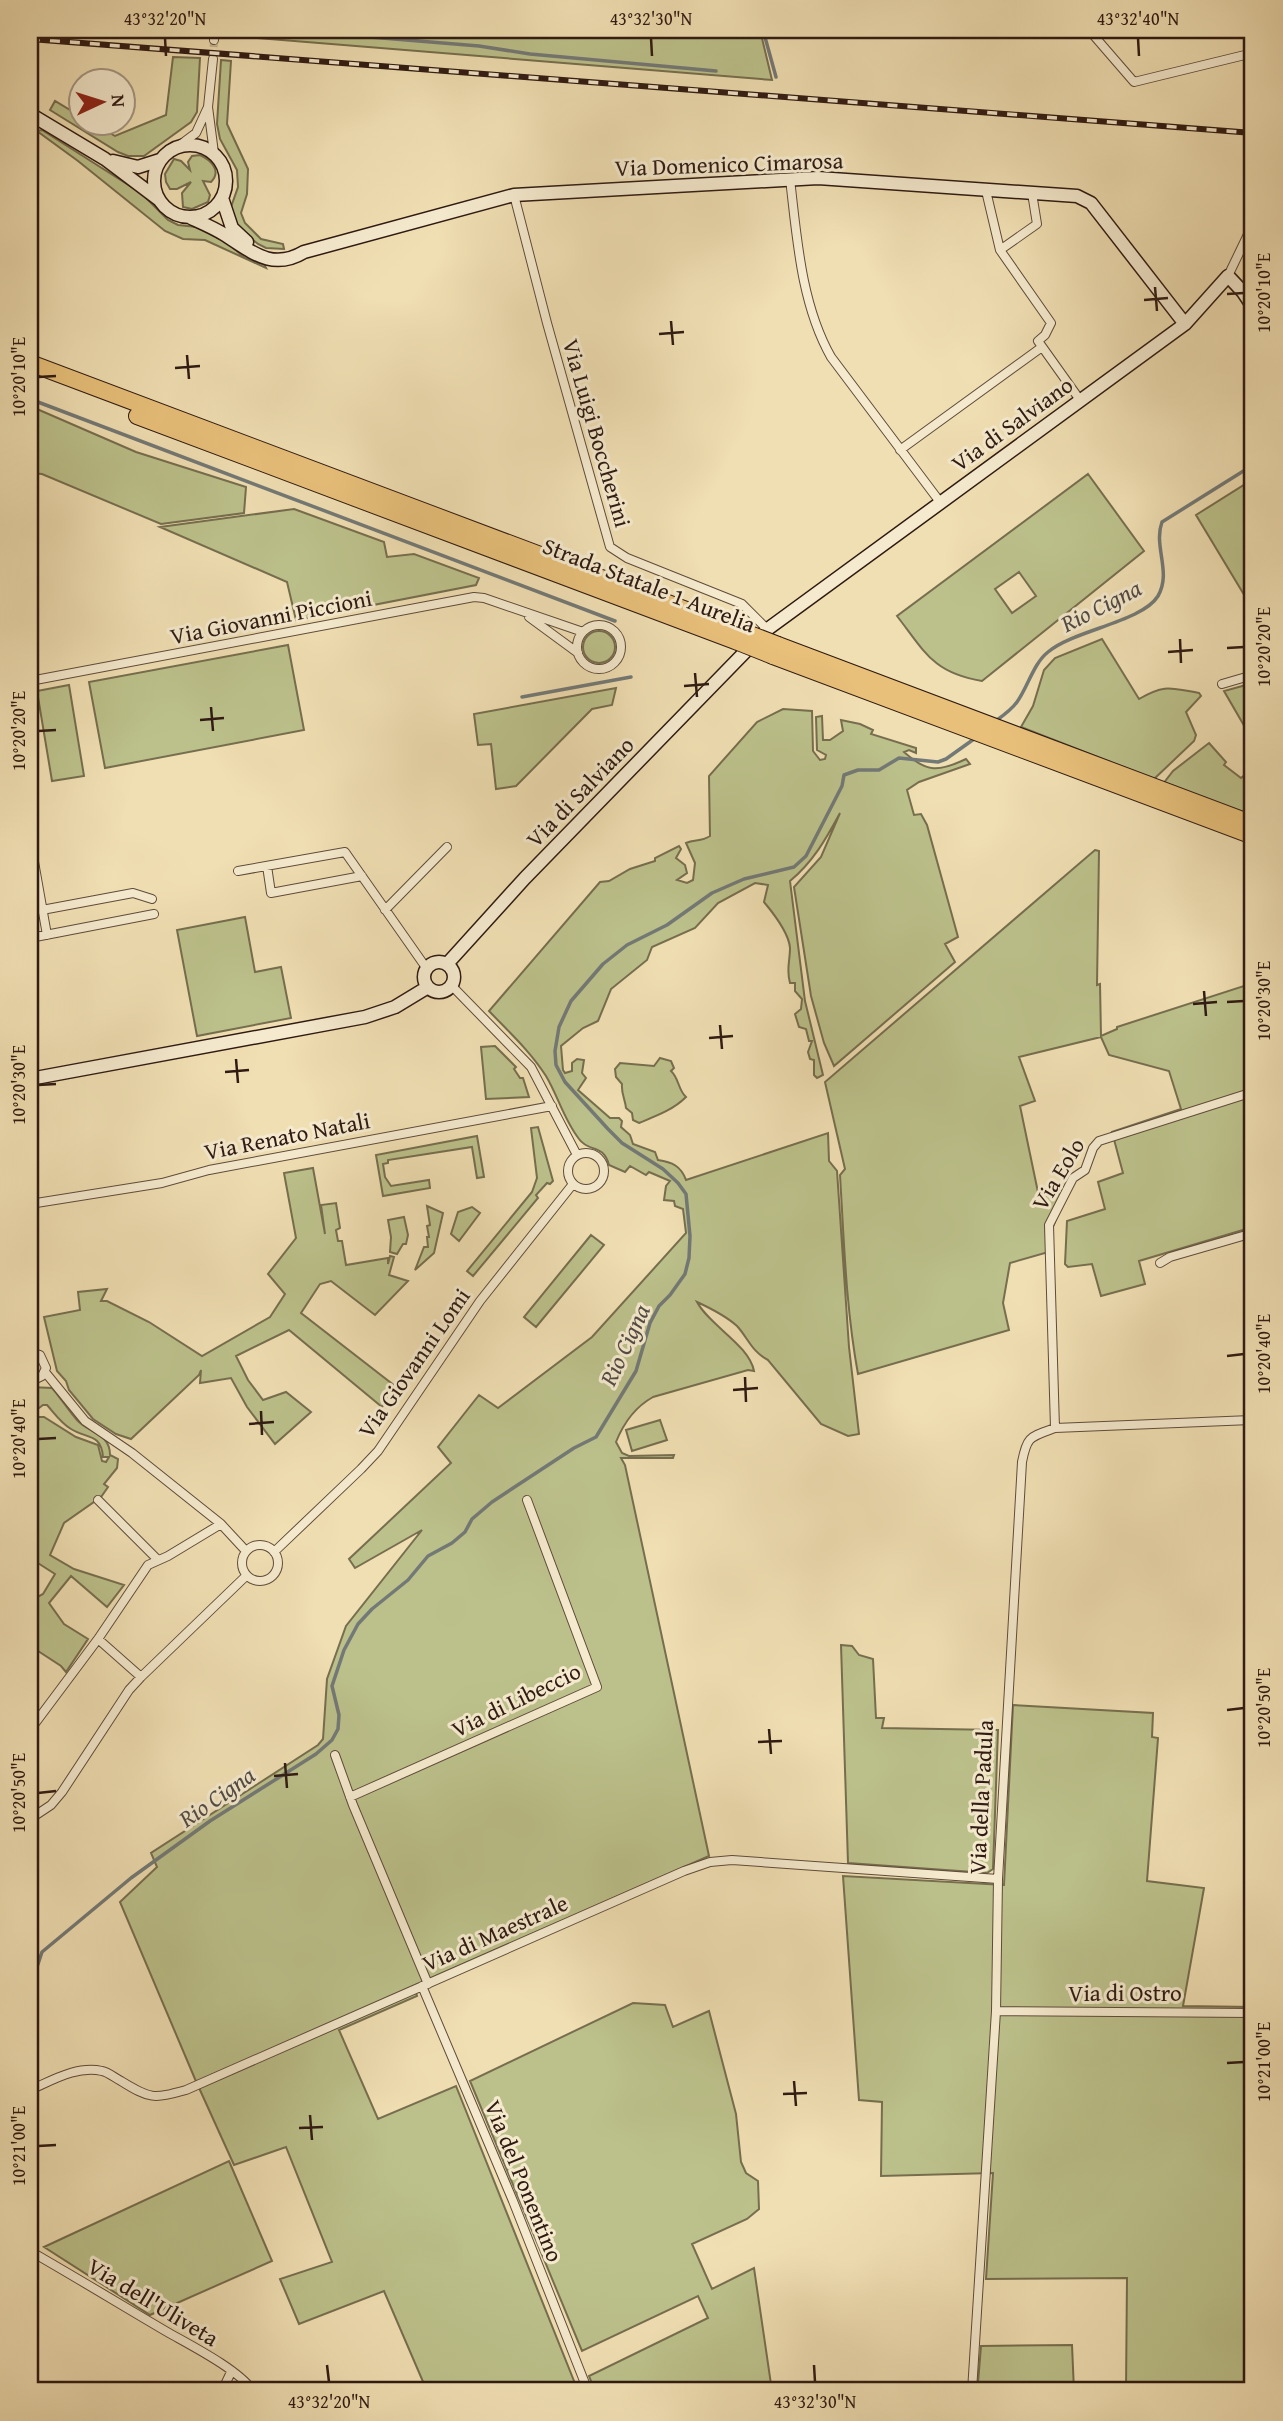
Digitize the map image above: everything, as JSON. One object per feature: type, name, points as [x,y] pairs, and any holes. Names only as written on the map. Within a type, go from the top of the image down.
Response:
[{"type":"highway","name":"Strada Statale 1 Aurelia","points":[[30,363],[741,642]]},
{"type":"highway","name":"Strada Statale 1 Aurelia","points":[[30,375],[741,642],[776,650],[962,720],[1253,836]]},
{"type":"highway","name":"Strada Statale 1 Aurelia","points":[[1053,755],[1253,824]]},
{"type":"street","points":[[214,40],[215,30]]},
{"type":"street","points":[[1089,30],[1134,82],[1253,53]]},
{"type":"street","points":[[212,59],[208,107],[214,153]]},
{"type":"street","points":[[105,159],[138,167],[160,160],[196,133],[208,107]]},
{"type":"street","points":[[30,114],[105,159],[172,213],[191,218],[213,210],[226,187],[226,174],[220,158],[214,153],[199,145],[180,145]]},
{"type":"street","points":[[159,200],[154,180],[160,160]]},
{"type":"street","points":[[790,179],[803,275],[814,321],[823,343],[940,502]]},
{"type":"street","name":"Via Domenico Cimarosa","points":[[191,218],[225,235],[248,252],[262,257],[287,259],[304,252],[514,195],[790,179],[851,180],[1077,196],[1088,201],[1185,324]]},
{"type":"street","points":[[1000,250],[1037,224],[1032,193]]},
{"type":"street","name":"Via Luigi Boccherini","points":[[514,195],[610,547],[627,558],[742,604],[766,630]]},
{"type":"street","points":[[987,195],[1000,250],[1051,323],[1045,335],[1038,341],[1080,400]]},
{"type":"street","name":"Via Domenico Cimarosa","points":[[222,198],[232,228],[247,242],[268,251],[304,252]]},
{"type":"street","name":"Via di Salviano","points":[[766,630],[1185,324],[1228,276],[1253,224]]},
{"type":"street","points":[[1228,276],[1253,307]]},
{"type":"street","points":[[900,450],[1042,347]]},
{"type":"street","points":[[30,504],[34,487]]},
{"type":"street","name":"Via Giovanni Piccioni","points":[[30,681],[474,597],[484,598],[583,632]]},
{"type":"street","name":"Via Giovanni Piccioni","points":[[517,611],[534,620],[578,653]]},
{"type":"street","points":[[596,626],[610,628],[619,639],[620,652],[613,664],[600,670],[588,666],[578,653],[579,638],[583,632],[596,626]]},
{"type":"street","name":"Via di Salviano","points":[[447,964],[741,642]]},
{"type":"street","points":[[1222,684],[1253,675]]},
{"type":"street","points":[[385,910],[447,847]]},
{"type":"street","points":[[238,871],[345,852],[427,969]]},
{"type":"street","points":[[31,856],[47,935]]},
{"type":"street","points":[[267,866],[271,893],[362,876]]},
{"type":"street","points":[[42,909],[133,893],[152,899]]},
{"type":"street","points":[[30,938],[155,914]]},
{"type":"street","points":[[437,962],[447,964],[453,975],[451,985],[441,992],[428,987],[424,978],[427,969],[437,962]]},
{"type":"street","points":[[451,985],[523,1057],[537,1077],[577,1155]]},
{"type":"street","points":[[30,1077],[366,1017],[395,1007],[428,987]]},
{"type":"street","name":"Via Eolo","points":[[1055,1428],[1049,1225],[1073,1178],[1085,1170],[1093,1148],[1099,1142],[1253,1092]]},
{"type":"street","name":"Via Renato Natali","points":[[30,1204],[162,1183],[209,1170],[552,1106]]},
{"type":"street","points":[[586,1152],[598,1157],[603,1165],[602,1180],[594,1188],[583,1189],[573,1185],[568,1169],[570,1161],[577,1155],[586,1152]]},
{"type":"street","name":"Via Giovanni Lomi","points":[[274,1552],[378,1451],[480,1301],[573,1185]]},
{"type":"street","points":[[1160,1263],[1171,1257],[1253,1233]]},
{"type":"street","points":[[30,1349],[43,1358],[44,1372],[85,1421],[132,1453],[222,1524],[246,1551]]},
{"type":"street","points":[[30,1382],[38,1380],[44,1372]]},
{"type":"street","name":"Via della Padula","points":[[973,2389],[996,2011],[998,1879],[1022,1462],[1027,1440],[1055,1428],[1253,1418]]},
{"type":"street","points":[[99,1500],[157,1559]]},
{"type":"street","name":"Via di Libeccio","points":[[350,1797],[597,1687],[527,1500]]},
{"type":"street","points":[[30,1730],[98,1639],[148,1565],[222,1524]]},
{"type":"street","points":[[262,1545],[274,1552],[278,1562],[270,1578],[258,1581],[246,1576],[241,1563],[246,1551],[262,1545]]},
{"type":"street","points":[[30,1819],[51,1805],[62,1793],[141,1677],[246,1576]]},
{"type":"street","points":[[98,1639],[141,1677]]},
{"type":"street","points":[[335,1755],[425,1985]]},
{"type":"street","name":"Via di Maestrale","points":[[30,2090],[73,2072],[103,2071],[143,2095],[161,2097],[186,2090],[684,1871],[710,1863],[732,1860],[998,1879]]},
{"type":"street","name":"Via del Ponentino","points":[[425,1985],[588,2391]]},
{"type":"street","name":"Via di Ostro","points":[[996,2011],[1253,2013]]},
{"type":"street","name":"Via dell'Uliveta","points":[[31,2255],[231,2372],[253,2391]]},
{"type":"street","points":[[1250,2341],[1253,2325]]},
{"type":"street","points":[[222,2391],[231,2372]]},
{"type":"street","points":[[973,2389],[983,2391]]},
{"type":"green space","points":[[221,30],[760,30],[772,80],[221,35]]},
{"type":"green space","points":[[173,57],[200,58],[197,112],[191,122],[144,156],[128,156],[92,136],[136,136],[136,127],[166,115]]},
{"type":"green space","points":[[221,60],[231,61],[227,124],[248,169],[247,194],[241,213],[245,223],[261,239],[283,244],[284,249],[266,248],[237,227],[231,207],[238,187],[237,170],[220,139],[217,124]]},
{"type":"green space","points":[[55,101],[66,108],[66,120],[50,110]]},
{"type":"green space","points":[[42,130],[141,193],[168,220],[178,225],[197,227],[225,241],[245,258],[264,264],[266,268],[205,240],[183,239],[165,231],[37,131]]},
{"type":"green space","points":[[200,155],[211,163],[215,170],[211,182],[203,181],[210,195],[208,202],[192,209],[183,207],[182,193],[191,182],[177,189],[170,189],[165,174],[174,159],[181,161],[190,170],[188,162],[192,156]]},
{"type":"green space","points":[[30,406],[136,452],[246,487],[244,513],[161,524],[42,474],[30,473]]},
{"type":"green space","points":[[1088,474],[1144,551],[982,681],[952,673],[941,666],[923,650],[897,616]],"holes":[[[1019,572],[1036,596],[1012,613],[995,589]]]},
{"type":"green space","points":[[1247,483],[1253,493],[1253,601],[1249,603],[1196,515]]},
{"type":"green space","points":[[294,509],[384,542],[387,557],[414,554],[479,578],[476,585],[296,620],[287,582],[160,527]]},
{"type":"green space","points":[[599,631],[610,636],[615,647],[610,658],[599,663],[588,658],[583,647],[588,636]]},
{"type":"green space","points":[[1102,639],[1139,699],[1168,688],[1199,693],[1201,696],[1186,712],[1196,735],[1194,741],[1154,779],[1021,727],[1033,706],[1044,670],[1055,658]]},
{"type":"green space","points":[[288,645],[304,730],[105,768],[89,682]]},
{"type":"green space","points":[[69,685],[84,776],[52,781],[37,691]]},
{"type":"green space","points":[[1246,685],[1253,697],[1253,741],[1224,691]]},
{"type":"green space","points":[[616,688],[612,705],[592,709],[516,786],[496,789],[491,744],[478,745],[474,714]]},
{"type":"green space","points":[[783,709],[812,711],[813,751],[820,760],[825,759],[826,755],[817,750],[816,717],[822,716],[823,740],[830,740],[843,731],[841,720],[860,724],[873,730],[871,734],[916,748],[916,753],[909,750],[904,752],[927,767],[941,768],[966,759],[970,764],[919,782],[907,790],[914,815],[921,814],[927,825],[958,937],[945,944],[955,962],[834,1066],[824,1043],[811,996],[794,887],[821,857],[840,813],[812,858],[790,881],[805,1001],[823,1075],[817,1078],[814,1075],[814,1060],[810,1059],[808,1052],[812,1041],[809,1041],[806,1029],[799,1027],[795,1014],[801,1009],[802,999],[795,991],[795,983],[790,983],[790,948],[787,936],[764,902],[768,885],[755,883],[718,903],[695,928],[652,947],[647,960],[611,989],[598,1021],[583,1028],[561,1046],[563,1070],[565,1073],[572,1071],[572,1063],[577,1059],[584,1060],[582,1073],[586,1078],[578,1090],[610,1118],[619,1118],[622,1121],[621,1127],[630,1135],[633,1144],[655,1152],[658,1160],[675,1166],[686,1180],[828,1133],[829,1161],[837,1171],[849,1347],[859,1434],[848,1436],[821,1424],[737,1326],[697,1302],[745,1353],[754,1371],[748,1370],[653,1397],[631,1416],[616,1442],[622,1453],[629,1456],[674,1455],[673,1458],[621,1458],[625,1465],[709,1856],[414,1986],[417,1996],[339,2030],[378,2119],[456,2086],[578,2391],[427,2391],[384,2291],[299,2324],[280,2279],[332,2262],[286,2147],[234,2165],[120,1902],[157,1867],[151,1853],[318,1745],[323,1739],[327,1679],[346,1626],[422,1530],[355,1568],[349,1559],[451,1463],[438,1447],[479,1395],[498,1408],[592,1337],[686,1233],[683,1209],[675,1206],[674,1201],[664,1200],[666,1186],[670,1181],[649,1172],[646,1175],[630,1166],[625,1172],[609,1165],[600,1151],[583,1143],[569,1124],[540,1067],[489,1011],[600,882],[609,881],[630,869],[655,861],[655,858],[679,846],[681,849],[676,858],[685,865],[687,873],[677,880],[687,883],[693,880],[695,863],[686,843],[710,836],[709,776],[757,722]]},
{"type":"green space","points":[[1209,743],[1226,762],[1224,765],[1241,778],[1253,768],[1253,816],[1163,784],[1173,771]]},
{"type":"green space","points":[[1095,850],[1099,851],[1097,985],[1100,984],[1101,1036],[1117,1027],[1253,983],[1253,1227],[1139,1261],[1145,1284],[1101,1296],[1092,1264],[1068,1267],[1065,1264],[1067,1221],[1105,1209],[1098,1182],[1123,1173],[1112,1132],[1181,1109],[1169,1071],[1109,1055],[1101,1037],[1019,1057],[1035,1101],[1020,1106],[1039,1197],[1067,1192],[1053,1227],[1052,1251],[1010,1263],[1003,1303],[1009,1330],[858,1374],[844,1250],[840,1175],[845,1169],[825,1082]]},
{"type":"green space","points":[[245,917],[255,972],[281,967],[291,1018],[197,1036],[177,930]]},
{"type":"green space","points":[[495,1046],[516,1067],[514,1069],[520,1078],[523,1078],[529,1097],[486,1099],[481,1047]]},
{"type":"green space","points":[[660,1058],[671,1061],[674,1068],[671,1071],[686,1097],[670,1109],[639,1123],[633,1120],[632,1113],[626,1108],[622,1084],[616,1077],[615,1069],[620,1063],[654,1066]]},
{"type":"green space","points":[[538,1127],[553,1181],[547,1183],[536,1195],[538,1198],[473,1276],[467,1271],[532,1192],[537,1178],[531,1128]]},
{"type":"green space","points":[[477,1136],[484,1177],[477,1178],[472,1147],[388,1160],[388,1163],[383,1164],[385,1177],[391,1186],[429,1180],[430,1188],[383,1196],[376,1155]]},
{"type":"green space","points":[[313,1168],[325,1234],[321,1205],[336,1203],[340,1228],[336,1230],[338,1241],[342,1241],[346,1265],[388,1258],[388,1264],[390,1256],[394,1257],[389,1275],[408,1281],[375,1315],[331,1281],[320,1284],[301,1313],[395,1386],[382,1407],[289,1330],[236,1356],[248,1380],[263,1400],[286,1392],[311,1412],[275,1444],[247,1407],[231,1378],[200,1383],[201,1370],[199,1375],[131,1439],[116,1434],[93,1419],[57,1371],[44,1317],[80,1310],[78,1292],[107,1289],[101,1301],[107,1301],[149,1322],[202,1356],[270,1317],[285,1294],[268,1274],[296,1238],[284,1173]]},
{"type":"green space","points":[[427,1206],[443,1213],[434,1253],[415,1270],[424,1247],[428,1247],[427,1226],[430,1225]]},
{"type":"green space","points":[[472,1207],[480,1213],[459,1241],[451,1234],[458,1212]]},
{"type":"green space","points":[[404,1217],[408,1235],[406,1244],[403,1244],[397,1254],[390,1252],[388,1220]]},
{"type":"green space","points":[[591,1235],[604,1245],[536,1327],[524,1317]]},
{"type":"green space","points":[[30,1387],[52,1388],[77,1420],[107,1442],[110,1455],[118,1459],[117,1468],[104,1484],[108,1487],[101,1497],[64,1523],[50,1555],[74,1569],[124,1585],[107,1607],[71,1576],[49,1603],[64,1624],[88,1639],[66,1672],[38,1651],[30,1659],[30,1601],[43,1594],[55,1574],[30,1558],[30,1417],[44,1417],[76,1437],[98,1445],[102,1461],[106,1462],[109,1457],[103,1457],[102,1449],[96,1440],[67,1427],[47,1405],[31,1407]]},
{"type":"green space","points":[[660,1420],[667,1440],[632,1451],[626,1430]]},
{"type":"green space","points":[[841,1645],[852,1646],[859,1655],[873,1659],[876,1718],[884,1718],[882,1728],[998,1730],[993,1869],[987,1873],[848,1863]]},
{"type":"green space","points":[[1013,1705],[1153,1713],[1152,1737],[1158,1738],[1147,1881],[1204,1888],[1183,2006],[1253,2007],[1253,2391],[1126,2391],[1127,2278],[986,2279],[993,2173],[881,2176],[882,2102],[859,2100],[843,1876],[1004,1885]]},
{"type":"green space","points":[[633,2003],[665,2005],[673,2027],[709,2011],[736,2114],[741,2162],[746,2173],[758,2181],[759,2209],[747,2219],[692,2244],[712,2289],[754,2268],[772,2391],[595,2391],[589,2376],[708,2318],[698,2296],[582,2351],[470,2081]]},
{"type":"green space","points":[[229,2161],[272,2261],[150,2315],[44,2247]]},
{"type":"green space","points":[[1072,2345],[1074,2391],[993,2391],[978,2383],[981,2346]]},
{"type":"waterway","points":[[285,30],[479,46],[530,54],[716,71]]},
{"type":"waterway","points":[[763,30],[776,77]]},
{"type":"waterway","points":[[30,399],[615,621]]},
{"type":"waterway","name":"Rio Cigna","points":[[997,720],[1017,702],[1038,663],[1048,652],[1060,644],[1138,613],[1150,605],[1162,587],[1162,522],[1253,465]]},
{"type":"waterway","points":[[522,697],[631,677]]},
{"type":"waterway","name":"Rio Cigna","points":[[30,2002],[34,1976],[42,1952],[131,1878],[210,1821],[316,1754],[332,1740],[338,1729],[339,1715],[332,1686],[344,1650],[358,1624],[408,1580],[428,1556],[452,1543],[465,1532],[472,1519],[492,1502],[574,1448],[596,1437],[636,1371],[650,1323],[659,1306],[685,1274],[690,1236],[686,1194],[663,1169],[622,1143],[565,1082],[556,1065],[555,1051],[559,1027],[571,1001],[603,964],[627,945],[667,925],[712,893],[744,879],[794,867],[806,856],[842,786],[844,775],[858,770],[879,770],[899,758],[938,762],[974,739]]},
{"type":"tunnel","points":[[213,59],[214,40]]},
{"type":"railway","points":[[30,39],[1253,133]]}]
